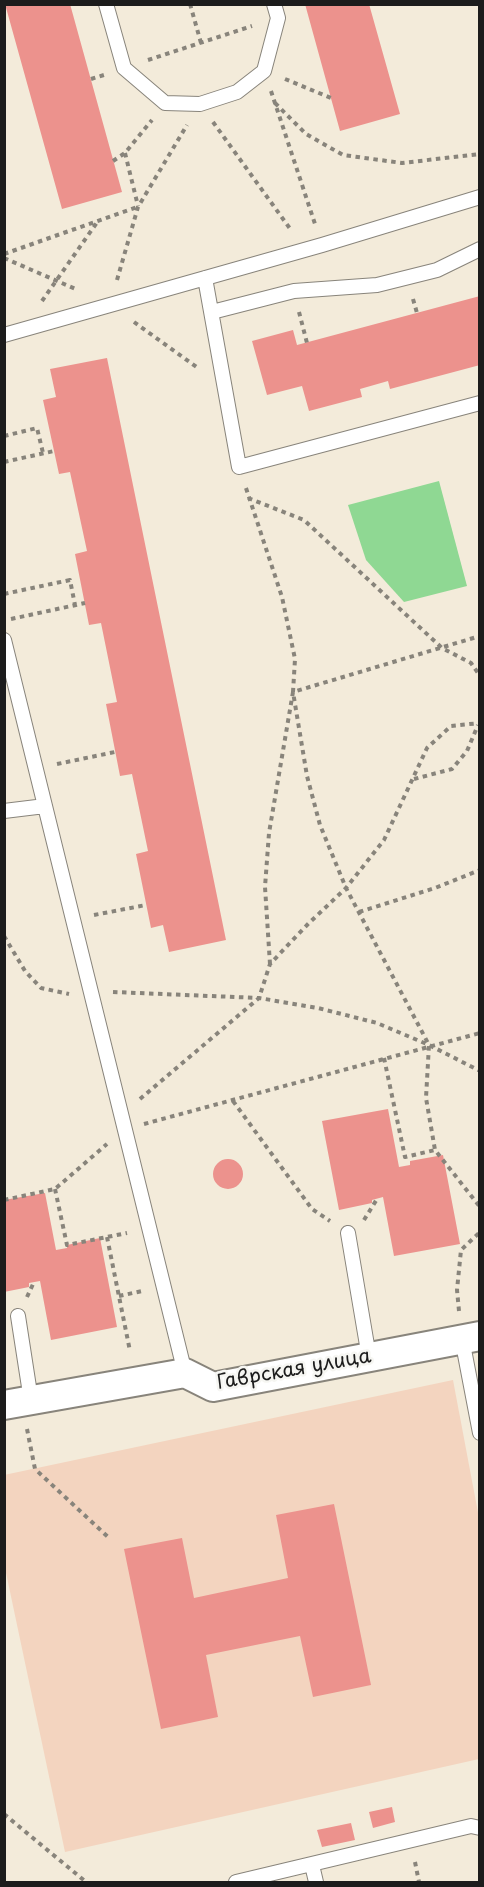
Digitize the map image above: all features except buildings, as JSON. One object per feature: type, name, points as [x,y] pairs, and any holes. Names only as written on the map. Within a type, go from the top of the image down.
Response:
[{"type":"street","name":"Гаврская улица","points":[[185,1372],[213,1387],[471,1337]]},
{"type":"street","points":[[21,1410],[185,1372]]},
{"type":"lane","points":[[106,4],[124,68],[165,103],[200,104],[237,92],[264,71],[276,11]]},
{"type":"lane","points":[[4,335],[305,250],[480,197]]},
{"type":"lane","points":[[212,312],[294,291],[377,285],[437,270],[480,249]]},
{"type":"lane","points":[[205,278],[239,467],[480,403]]},
{"type":"lane","points":[[4,640],[185,1372]]},
{"type":"lane","points":[[4,811],[45,806]]},
{"type":"lane","points":[[348,1233],[369,1357]]},
{"type":"lane","points":[[18,1316],[21,1410]]},
{"type":"lane","points":[[471,1337],[480,1433]]},
{"type":"lane","points":[[236,1882],[471,1826],[480,1828]]},
{"type":"lane","points":[[312,1865],[316,1882]]},
{"type":"path","points":[[190,4],[201,43]]},
{"type":"path","points":[[124,68],[201,43],[276,11]]},
{"type":"path","points":[[264,71],[331,98]]},
{"type":"path","points":[[264,71],[322,245]]},
{"type":"path","points":[[113,161],[125,153],[165,103]]},
{"type":"path","points":[[275,103],[306,134],[344,155],[402,163],[480,154]]},
{"type":"path","points":[[110,304],[138,207],[200,104],[305,250]]},
{"type":"path","points":[[125,153],[138,207]]},
{"type":"path","points":[[4,254],[138,207]]},
{"type":"path","points":[[23,329],[98,220]]},
{"type":"path","points":[[412,295],[417,313]]},
{"type":"path","points":[[302,325],[307,343]]},
{"type":"path","points":[[4,436],[38,428],[43,453]]},
{"type":"path","points":[[4,462],[54,451]]},
{"type":"path","points":[[4,1200],[55,1189],[259,998],[270,964],[265,886],[269,833],[293,692],[295,659],[282,597],[239,467]]},
{"type":"path","points":[[248,498],[304,520],[442,648],[471,663],[480,676]]},
{"type":"path","points":[[4,594],[70,580],[75,605]]},
{"type":"path","points":[[4,620],[85,603]]},
{"type":"path","points":[[293,692],[480,636]]},
{"type":"path","points":[[293,692],[307,776],[320,825],[346,888],[429,1046],[426,1098],[435,1150],[480,1207]]},
{"type":"path","points":[[270,964],[346,888],[384,840],[427,748],[451,726],[479,724],[467,751],[452,770],[413,779]]},
{"type":"path","points":[[36,768],[115,752]]},
{"type":"path","points":[[360,912],[435,888],[480,870]]},
{"type":"path","points":[[73,920],[146,905]]},
{"type":"path","points":[[4,936],[24,971],[41,988],[73,994],[91,992],[259,998],[318,1008],[377,1023],[480,1071]]},
{"type":"path","points":[[123,1123],[233,1101],[480,1033]]},
{"type":"path","points":[[384,1058],[405,1157],[435,1150]]},
{"type":"path","points":[[233,1101],[312,1209],[348,1233],[358,1230],[377,1199]]},
{"type":"path","points":[[55,1189],[67,1245],[149,1229]]},
{"type":"path","points":[[457,1290],[462,1250],[480,1232]]},
{"type":"path","points":[[107,1237],[130,1351]]},
{"type":"path","points":[[21,1410],[35,1468],[108,1537]]},
{"type":"path","points":[[4,1814],[86,1882]]},
{"type":"shaded area","points":[[453,1380],[479,1518],[479,1759],[65,1852],[5,1568],[4,1475]]},
{"type":"green space","points":[[439,481],[467,586],[404,602],[366,560],[348,505]]}]
